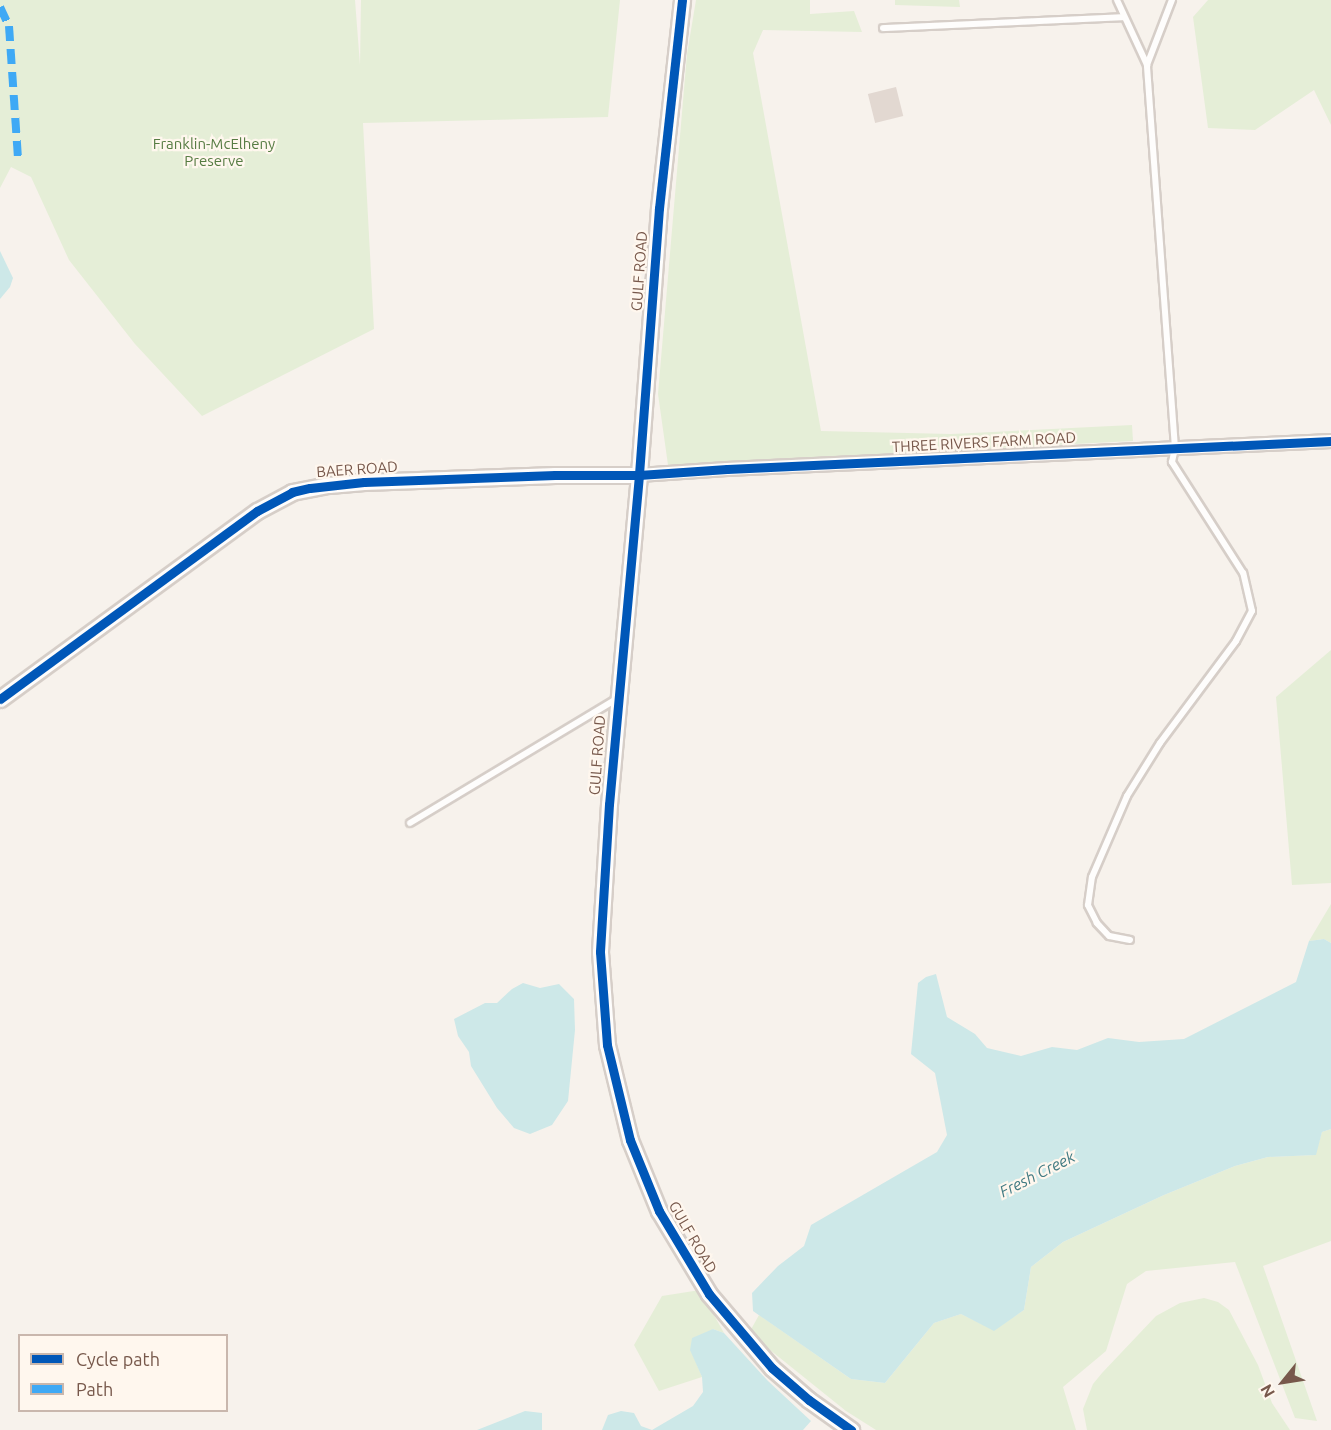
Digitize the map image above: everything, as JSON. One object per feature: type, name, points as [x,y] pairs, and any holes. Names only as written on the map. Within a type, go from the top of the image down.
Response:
[{"type":"street","name":"GULF ROAD","points":[[682,0],[659,208],[639,476],[616,699],[600,952],[607,1045],[630,1140],[659,1211],[709,1294],[751,1347],[772,1368],[809,1400],[852,1430]]},
{"type":"street","name":"THREE RIVERS FARM ROAD","points":[[639,476],[727,469],[1331,441]]},
{"type":"street","name":"BAER ROAD","points":[[0,699],[256,511],[292,492],[329,484],[364,482],[555,475],[639,476]]},
{"type":"lane","points":[[1117,0],[1147,66],[1175,448],[1172,462],[1243,573],[1252,611],[1236,641],[1160,743],[1127,796],[1092,877],[1088,905],[1097,923],[1109,936],[1130,940]]},
{"type":"lane","points":[[1147,66],[1172,0]]},
{"type":"lane","points":[[883,28],[1124,17]]},
{"type":"lane","points":[[410,824],[616,699]]},
{"type":"green space","name":"Franklin-McElheny Preserve","points":[[0,0],[355,0],[360,65],[361,0],[620,0],[608,117],[363,123],[374,329],[202,416],[135,344],[69,260],[31,177],[11,167],[0,188]]},
{"type":"green space","points":[[696,0],[810,0],[810,14],[854,11],[862,32],[763,30],[753,53],[821,431],[951,434],[1132,425],[1133,441],[668,465],[658,394],[687,54]]},
{"type":"green space","points":[[895,0],[959,0],[960,7],[895,5]]},
{"type":"green space","points":[[1208,0],[1331,0],[1331,125],[1314,90],[1255,130],[1208,128],[1193,17]]},
{"type":"green space","points":[[1331,650],[1331,883],[1292,885],[1276,697]]},
{"type":"green space","points":[[1331,904],[1331,943],[1324,939],[1309,941]]},
{"type":"green space","points":[[1331,1129],[1331,1241],[1263,1266],[1317,1421],[1295,1418],[1235,1262],[1146,1271],[1127,1284],[1106,1351],[1063,1387],[1076,1430],[876,1430],[846,1411],[749,1333],[759,1315],[851,1379],[885,1383],[934,1323],[961,1314],[994,1330],[1024,1310],[1031,1267],[1063,1242],[1164,1195],[1235,1166],[1268,1157],[1315,1155],[1322,1132]]},
{"type":"green space","points":[[700,1290],[724,1333],[713,1329],[691,1350],[702,1377],[659,1391],[634,1345],[662,1296]]},
{"type":"green space","points":[[1204,1298],[1218,1302],[1229,1310],[1258,1365],[1272,1403],[1290,1430],[1087,1430],[1083,1409],[1093,1384],[1102,1373],[1156,1316],[1180,1303]]},
{"type":"water","points":[[0,251],[13,278],[10,287],[0,299]]},
{"type":"water","name":"Fresh Creek","points":[[1324,939],[1331,943],[1331,1129],[1322,1132],[1316,1155],[1268,1157],[1235,1166],[1164,1195],[1063,1242],[1031,1267],[1024,1310],[994,1331],[961,1314],[934,1323],[885,1383],[851,1379],[753,1311],[752,1293],[778,1266],[804,1246],[811,1225],[937,1152],[947,1135],[935,1073],[911,1054],[918,983],[926,977],[936,974],[947,1017],[975,1034],[987,1048],[1021,1056],[1052,1047],[1077,1050],[1108,1038],[1139,1042],[1184,1039],[1296,982],[1309,941]]},
{"type":"water","points":[[523,983],[540,988],[559,984],[574,999],[575,1030],[568,1101],[552,1125],[530,1134],[514,1128],[497,1108],[471,1066],[469,1052],[458,1036],[454,1019],[485,1003],[497,1003],[512,989]]},
{"type":"water","points":[[713,1329],[724,1333],[768,1381],[811,1421],[803,1430],[652,1430],[693,1406],[703,1392],[702,1377],[690,1350],[692,1338]]},
{"type":"water","points":[[525,1411],[542,1413],[542,1430],[477,1430]]},
{"type":"water","points":[[621,1411],[634,1413],[641,1426],[652,1430],[602,1430],[608,1415]]},
{"type":"building","points":[[896,87],[903,116],[875,123],[868,94]]},
{"type":"marked path","points":[[0,7],[9,26],[18,158]]},
{"type":"cycle path","points":[[682,0],[659,208],[639,475],[609,804],[600,952],[607,1045],[630,1140],[659,1211],[709,1294],[772,1368],[809,1400],[851,1430]]},
{"type":"cycle path","points":[[0,699],[257,511],[292,492],[310,488],[364,482],[555,475],[639,475],[1331,441]]}]
